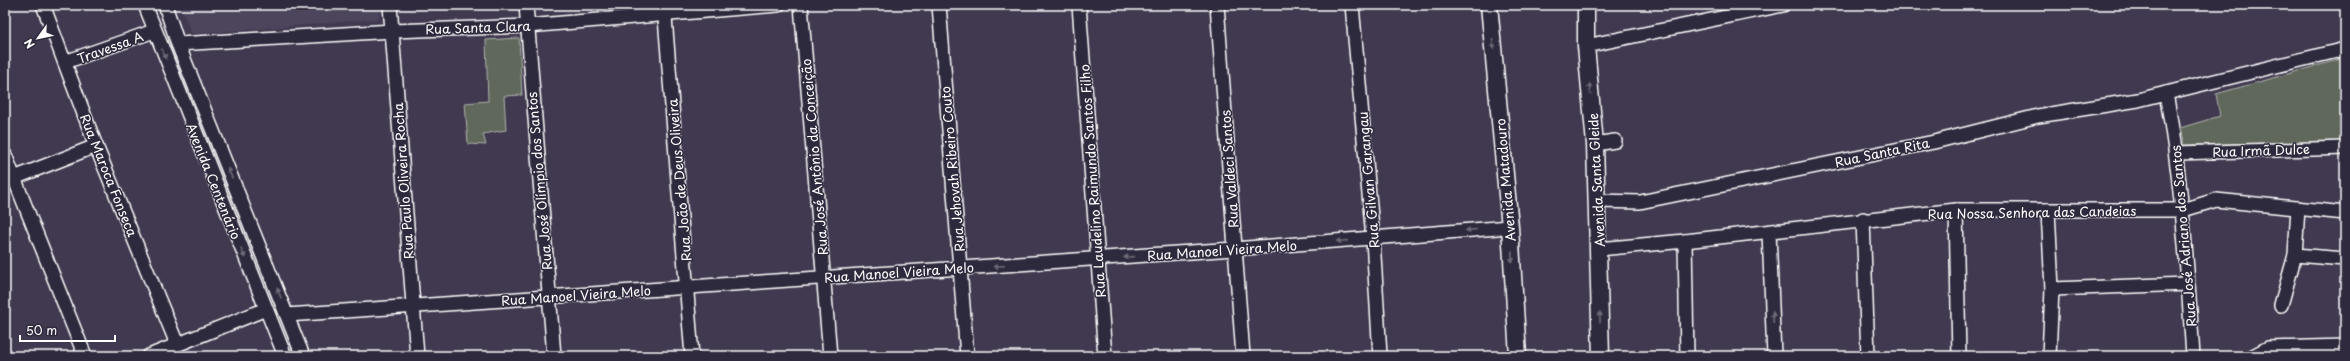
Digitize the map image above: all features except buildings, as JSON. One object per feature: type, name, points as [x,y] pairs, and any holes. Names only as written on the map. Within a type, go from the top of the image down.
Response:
[{"type":"main road","name":"Avenida Matadouro","points":[[1489,5],[1510,227],[1518,356]]},
{"type":"main road","name":"Avenida Santa Gleide","points":[[1586,5],[1586,46],[1595,144],[1601,356]]},
{"type":"street","name":"Rua Maroca Fonseca","points":[[43,5],[96,146],[177,344]]},
{"type":"street","name":"Avenida Centenário","points":[[144,5],[285,356]]},
{"type":"street","name":"Avenida Centenário","points":[[165,5],[178,44],[303,356]]},
{"type":"street","name":"Rua Paulo Oliveira Rocha","points":[[390,5],[412,307],[417,356]]},
{"type":"street","name":"Rua José Olímpio dos Santos","points":[[526,5],[526,26],[554,356]]},
{"type":"street","name":"Rua Santa Clara","points":[[178,44],[393,31],[526,26],[665,10],[778,5]]},
{"type":"street","name":"Rua José Antônio da Conceição","points":[[801,5],[830,356]]},
{"type":"street","name":"Rua Jehovah Ribeiro Couto","points":[[939,5],[967,356]]},
{"type":"street","name":"Rua Laudelino Raimundo Santos Filho","points":[[1079,5],[1106,356]]},
{"type":"street","name":"Rua Valdeci Santos","points":[[1216,5],[1242,356]]},
{"type":"street","name":"Rua Gilvan Garangau","points":[[1352,5],[1373,239],[1380,356]]},
{"type":"street","points":[[1586,46],[1783,5]]},
{"type":"street","name":"Rua João de Deus Oliveira","points":[[665,10],[688,288],[692,356]]},
{"type":"street","name":"Travessa A","points":[[65,62],[154,31]]},
{"type":"street","points":[[2166,93],[2345,49]]},
{"type":"street","name":"Rua José Adriano dos Santos","points":[[2166,93],[2177,153],[2183,210],[2193,356]]},
{"type":"street","name":"Rua Santa Rita","points":[[1597,201],[1640,202],[1934,142],[2038,116],[2138,100],[2166,93]]},
{"type":"street","points":[[1595,144],[1615,140]]},
{"type":"street","points":[[14,178],[96,146]]},
{"type":"street","name":"Rua Irmã Dulce","points":[[2177,153],[2345,148]]},
{"type":"street","points":[[5,155],[85,356]]},
{"type":"street","name":"Rua Nossa Senhora das Candeias","points":[[1599,249],[1769,232],[1864,219],[1956,210],[2183,210],[2216,200],[2345,213]]},
{"type":"street","points":[[2282,305],[2295,255],[2298,208]]},
{"type":"street","points":[[1956,210],[1959,356]]},
{"type":"street","points":[[2048,210],[2052,289],[2049,356]]},
{"type":"street","points":[[1864,219],[1868,356]]},
{"type":"street","name":"Rua Manoel Vieira Melo","points":[[287,315],[549,296],[688,288],[824,276],[1234,250],[1510,227]]},
{"type":"street","points":[[1769,232],[1774,356]]},
{"type":"street","points":[[1685,241],[1687,356]]},
{"type":"street","points":[[2295,255],[2345,259]]},
{"type":"street","points":[[2052,289],[2188,284]]},
{"type":"street","points":[[149,356],[266,309]]},
{"type":"street","points":[[2253,356],[2268,348],[2345,346]]},
{"type":"shaded area","points":[[180,5],[380,5],[379,19],[192,34]]},
{"type":"green space","points":[[519,38],[522,95],[504,96],[506,130],[483,134],[486,145],[468,144],[465,103],[488,101],[486,40]]},
{"type":"green space","points":[[2345,58],[2345,142],[2184,145],[2180,128],[2220,116],[2216,94]]}]
